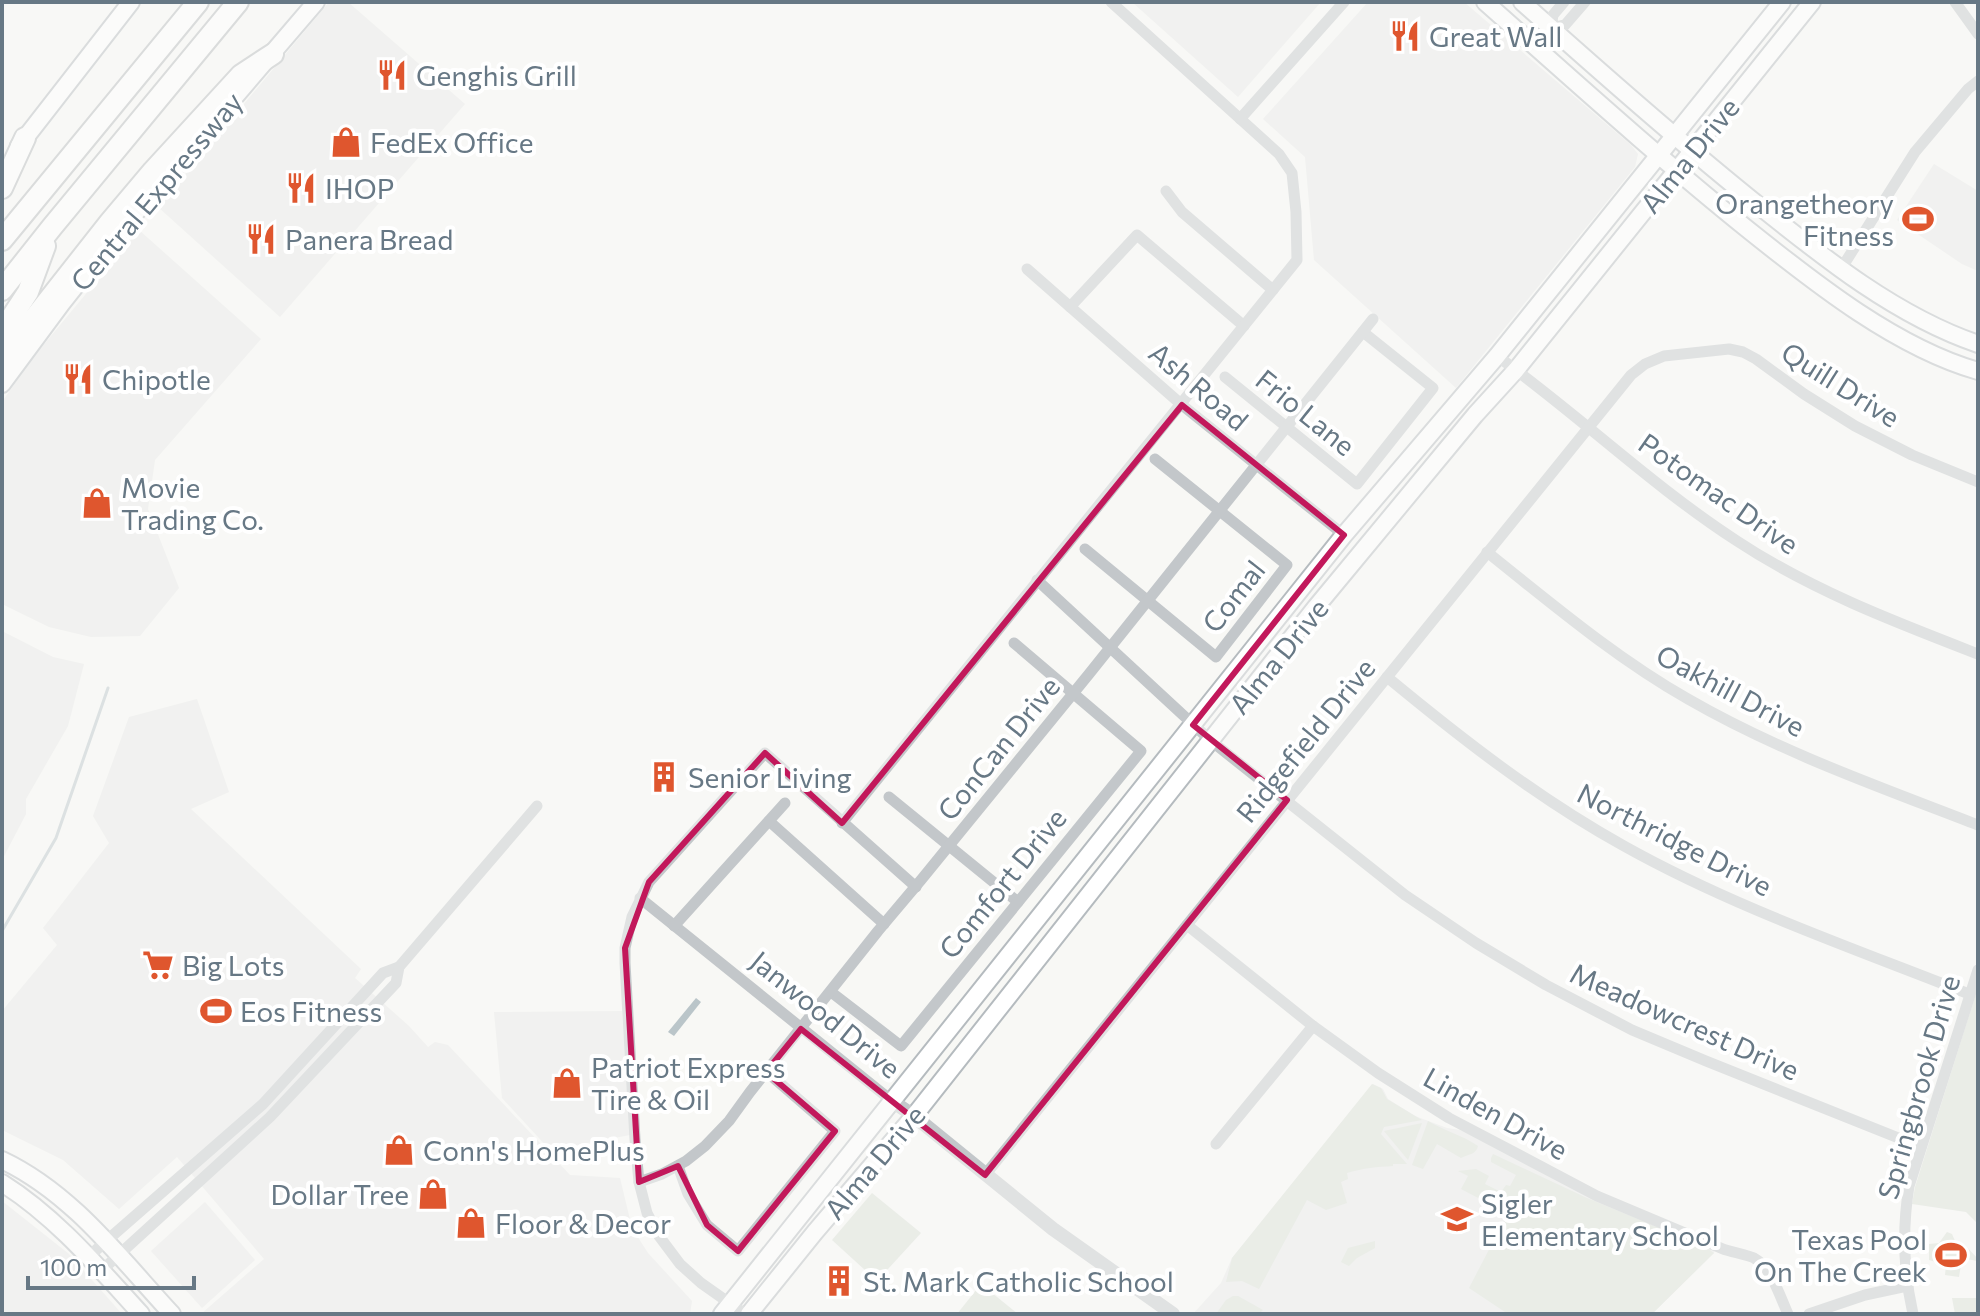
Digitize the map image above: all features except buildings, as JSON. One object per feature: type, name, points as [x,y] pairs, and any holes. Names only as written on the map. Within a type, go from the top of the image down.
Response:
[{"type":"highway","points":[[2,240],[198,2]]},
{"type":"highway","name":"Central Expressway","points":[[2,290],[238,2]]},
{"type":"highway","points":[[2,359],[153,171],[241,75],[273,54]]},
{"type":"highway","points":[[2,188],[25,138]]},
{"type":"highway","points":[[2,332],[28,292],[52,227]]},
{"type":"main road","points":[[2,167],[131,2]]},
{"type":"main road","name":"Central Expressway","points":[[2,384],[108,245],[316,2]]},
{"type":"main road","points":[[1485,2],[1676,172],[1791,264],[1911,342],[1978,371]]},
{"type":"main road","points":[[1522,2],[1691,152],[1796,236],[1902,309],[1948,333],[1978,344]]},
{"type":"main road","name":"Alma Drive","points":[[726,1309],[1344,535],[1497,356],[1782,2]]},
{"type":"main road","name":"Alma Drive","points":[[747,1314],[914,1116],[1210,740],[1374,537],[1516,370],[1812,2]]},
{"type":"main road","points":[[1826,289],[1841,269]]},
{"type":"main road","points":[[2,1160],[50,1189],[76,1211],[172,1314]]},
{"type":"main road","points":[[2,1183],[64,1231],[141,1314]]},
{"type":"street","points":[[842,823],[1297,260],[1292,173],[1279,154],[1111,2]]},
{"type":"street","points":[[1240,119],[1344,2]]},
{"type":"street","points":[[1551,28],[1553,15],[1564,2]]},
{"type":"street","points":[[1534,46],[1551,28],[1565,25],[1585,2]]},
{"type":"street","points":[[1955,2],[1978,34]]},
{"type":"street","points":[[1841,269],[1915,152],[1978,81]]},
{"type":"street","points":[[1166,191],[1182,212],[1273,290]]},
{"type":"street","points":[[1070,307],[1137,235],[1244,326]]},
{"type":"street","name":"Ash Road","points":[[1027,269],[1182,405],[1344,535]]},
{"type":"street","name":"ConCan Drive","points":[[639,1182],[678,1166],[705,1146],[729,1121],[884,924],[1373,319]]},
{"type":"street","name":"Frio Lane","points":[[1225,377],[1357,484],[1433,388],[1363,332]]},
{"type":"street","name":"Quill Drive","points":[[1675,354],[1729,349],[1743,352],[1855,426],[1912,455],[1978,482]]},
{"type":"street","name":"Ridgefield Drive","points":[[985,1175],[1631,375],[1645,364],[1675,354]]},
{"type":"street","name":"Potomac Drive","points":[[1497,356],[1680,502],[1752,551],[1860,607],[1978,654]]},
{"type":"street","points":[[1155,459],[1220,510]]},
{"type":"street","name":"Comal","points":[[1147,601],[1216,657],[1287,565],[1220,510]]},
{"type":"street","points":[[1085,549],[1147,601]]},
{"type":"street","name":"Oakhill Drive","points":[[1487,552],[1581,627],[1686,698],[1798,754],[1978,825]]},
{"type":"street","name":"Meadowcrest Drive","points":[[1037,580],[1210,740],[1405,895],[1476,943],[1546,985],[1632,1030],[1921,1147]]},
{"type":"street","points":[[1014,643],[1073,693]]},
{"type":"street","name":"Northridge Drive","points":[[1387,677],[1489,758],[1556,805],[1623,846],[1744,904],[1969,994]]},
{"type":"street","name":"Comfort Drive","points":[[831,992],[901,1046],[1141,751],[1073,693]]},
{"type":"street","points":[[747,1314],[726,1309],[680,1264],[659,1236],[647,1213],[639,1182],[630,1049],[625,948],[632,917],[649,882],[765,753],[916,887]]},
{"type":"street","points":[[889,797],[1018,902]]},
{"type":"street","points":[[674,926],[785,803]]},
{"type":"street","points":[[88,1257],[263,1104],[383,973],[399,967],[537,806]]},
{"type":"street","points":[[769,821],[884,924]]},
{"type":"street","name":"Janwood Drive","points":[[640,898],[1053,1229],[1173,1314]]},
{"type":"street","name":"Linden Drive","points":[[1187,925],[1313,1026],[1378,1073],[1449,1118],[1597,1196],[1723,1249],[1753,1257],[1772,1279],[1788,1314]]},
{"type":"street","points":[[101,1271],[289,1097],[396,983],[399,967]]},
{"type":"street","name":"Springbrook Drive","points":[[1913,1314],[1904,1249],[1904,1216],[1909,1186],[1978,970]]},
{"type":"street","points":[[1216,1144],[1313,1026]]},
{"type":"street","points":[[678,1166],[688,1194],[707,1225],[738,1251],[835,1131],[767,1072]]},
{"type":"street","points":[[1809,1314],[1865,1295],[1907,1286]]},
{"type":"highlighted area","points":[[1182,405],[1344,535],[1193,725],[1287,800],[985,1175],[801,1029],[766,1072],[835,1131],[738,1251],[707,1225],[678,1166],[639,1182],[625,948],[649,882],[765,753],[842,823]]},
{"type":"shaded area","points":[[329,2],[348,2],[465,104],[280,317],[158,207]]},
{"type":"shaded area","points":[[1132,2],[1321,2],[1238,97]]},
{"type":"shaded area","points":[[1368,2],[1464,2],[1638,154],[1635,167],[1456,388],[1314,260],[1305,157],[1263,119]]},
{"type":"shaded area","points":[[1934,164],[1978,191],[1978,271],[1962,264],[1897,220]]},
{"type":"shaded area","points":[[139,230],[261,339],[155,460],[148,509],[179,588],[140,636],[91,637],[49,627],[2,604],[2,402],[31,360]]},
{"type":"shaded area","points":[[2,631],[53,657],[84,664],[68,726],[26,799],[26,814],[2,860]]},
{"type":"shaded area","points":[[197,699],[229,792],[191,809],[361,969],[355,978],[428,1047],[435,1042],[448,1045],[570,1175],[620,1178],[632,1228],[648,1253],[692,1301],[690,1314],[201,1314],[264,1259],[177,1157],[119,1209],[63,1160],[2,1130],[2,1011],[57,945],[43,928],[109,843],[93,816],[129,717]]},
{"type":"shaded area","points":[[1978,987],[1978,1224],[1966,1212],[1912,1204]]},
{"type":"shaded area","points":[[696,998],[701,1002],[674,1036],[668,1032]]},
{"type":"shaded area","points":[[622,1011],[630,1135],[550,1150],[502,1098],[494,1012]]},
{"type":"shaded area","points":[[1372,1084],[1381,1088],[1387,1099],[1422,1120],[1384,1127],[1381,1134],[1407,1164],[1347,1173],[1348,1179],[1341,1182],[1347,1203],[1326,1210],[1307,1200],[1259,1289],[1242,1281],[1226,1282],[1232,1258]]},
{"type":"shaded area","name":"Sigler Elementary School","points":[[1373,1084],[1383,1089],[1388,1099],[1415,1116],[1460,1130],[1715,1248],[1714,1253],[1652,1314],[1193,1314],[1221,1283],[1232,1258]]},
{"type":"shaded area","points":[[1428,1121],[1472,1142],[1478,1146],[1477,1149],[1461,1158],[1437,1144],[1423,1169],[1412,1165]]},
{"type":"shaded area","points":[[1422,1123],[1408,1160],[1384,1131]]},
{"type":"shaded area","points":[[1493,1154],[1714,1253],[1652,1314],[1508,1314],[1469,1288],[1507,1215],[1461,1189],[1468,1176],[1458,1171],[1476,1169],[1489,1176],[1485,1184],[1501,1192],[1506,1185],[1510,1186],[1516,1175],[1491,1162]]},
{"type":"shaded area","points":[[872,1193],[921,1233],[877,1281],[832,1240]]},
{"type":"shaded area","points":[[2,1201],[69,1254],[122,1314],[2,1314]]},
{"type":"shaded area","points":[[205,1202],[255,1260],[202,1308],[151,1251]]},
{"type":"shaded area","name":"Texas Pool On The Creek","points":[[1947,1232],[1952,1234],[1958,1248],[1965,1245],[1978,1259],[1962,1258],[1959,1277],[1945,1275],[1946,1265],[1929,1260],[1929,1244],[1939,1243]]},
{"type":"shaded area","points":[[1375,1241],[1375,1248],[1349,1266],[1341,1262],[1348,1248]]},
{"type":"shaded area","points":[[981,1284],[1018,1314],[957,1314]]},
{"type":"shaded area","points":[[1233,1296],[1263,1310],[1259,1314],[1216,1314]]},
{"type":"shaded area","points":[[1952,1298],[1978,1298],[1978,1314],[1955,1314]]},
{"type":"waterway","points":[[2,931],[56,838],[108,688]]},
{"type":"place","name":"Great Wall","points":[[1405,36]]},
{"type":"place","name":"Genghis Grill","points":[[392,75]]},
{"type":"place","name":"FedEx Office","points":[[346,142]]},
{"type":"place","name":"IHOP","points":[[301,188]]},
{"type":"place","name":"Orangetheory Fitness","points":[[1918,219]]},
{"type":"place","name":"Panera Bread","points":[[261,239]]},
{"type":"place","name":"Chipotle","points":[[78,379]]},
{"type":"place","name":"Movie Trading Co.","points":[[97,503]]},
{"type":"place","name":"Senior Living","points":[[664,777]]},
{"type":"place","name":"Big Lots","points":[[158,965]]},
{"type":"place","name":"Eos Fitness","points":[[216,1011]]},
{"type":"place","name":"Patriot Express Tire & Oil","points":[[567,1083]]},
{"type":"place","name":"Conn's HomePlus","points":[[399,1150]]},
{"type":"place","name":"Dollar Tree","points":[[433,1194]]},
{"type":"place","name":"Sigler Elementary School","points":[[1457,1219]]},
{"type":"place","name":"Floor & Decor","points":[[471,1223]]},
{"type":"place","name":"Texas Pool On The Creek","points":[[1951,1255]]},
{"type":"place","name":"St. Mark Catholic School","points":[[839,1281]]}]
